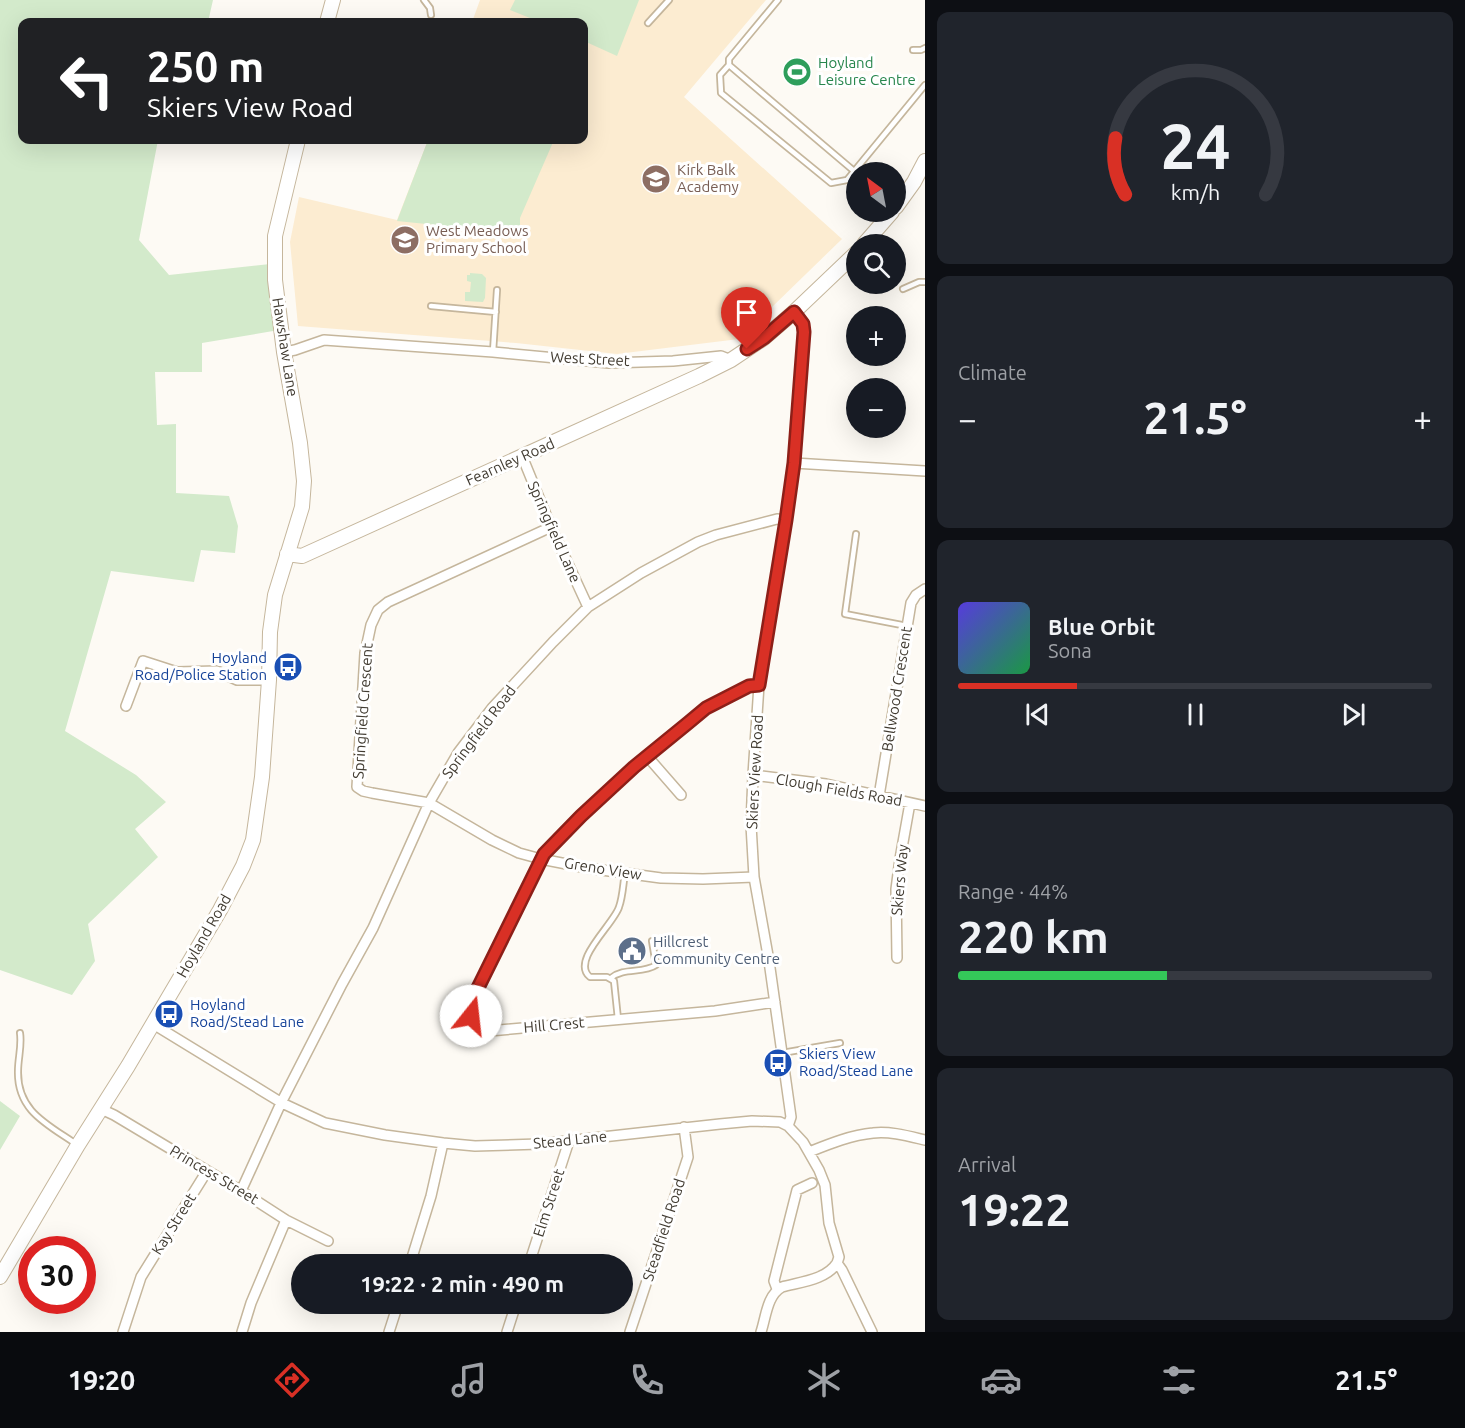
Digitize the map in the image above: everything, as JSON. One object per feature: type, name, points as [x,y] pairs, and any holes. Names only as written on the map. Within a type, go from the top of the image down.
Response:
[{"type":"main road","points":[[328,18],[333,0]]},
{"type":"main road","name":"Hawshaw Lane","points":[[287,554],[302,507],[304,482],[275,280],[275,236],[297,144]]},
{"type":"main road","points":[[906,193],[925,161]]},
{"type":"main road","points":[[873,234],[883,222]]},
{"type":"main road","points":[[731,360],[764,338],[846,263]]},
{"type":"main road","name":"Fearnley Road","points":[[287,554],[302,556],[731,360]]},
{"type":"main road","name":"Hoyland Road","points":[[0,1277],[153,1024],[243,866],[253,840],[260,799],[269,680],[270,632],[275,595],[287,554]]},
{"type":"street","name":"Skiers View Road","points":[[788,1126],[791,1117],[783,1053],[754,877],[751,825],[759,685],[794,463],[804,332],[803,324],[794,312]]},
{"type":"street","name":"West Street","points":[[284,352],[324,340],[609,363],[673,361],[721,356],[731,360]]},
{"type":"street","name":"Springfield Lane","points":[[522,456],[588,608]]},
{"type":"street","points":[[794,463],[925,468]]},
{"type":"street","name":"Springfield Road","points":[[241,1191],[282,1103],[372,928],[429,803],[458,753],[493,707],[588,608],[641,573],[698,542],[716,535],[777,519],[786,520]]},
{"type":"street","name":"Springfield Crescent","points":[[429,803],[363,791],[357,787],[365,653],[371,625],[378,610],[388,602],[551,527]]},
{"type":"street","name":"Bellwood Crescent","points":[[879,796],[910,603],[925,589]]},
{"type":"street","points":[[126,706],[143,661],[177,672],[217,671],[237,680],[269,680]]},
{"type":"street","name":"Hill Crest","points":[[759,685],[749,686],[706,708],[647,756],[581,816],[544,854],[471,1002],[471,1016],[480,1029],[489,1031],[715,1011],[775,1002]]},
{"type":"street","points":[[647,756],[681,795]]},
{"type":"street","name":"Clough Fields Road","points":[[753,775],[826,784],[925,806]]},
{"type":"street","name":"Skiers Way","points":[[897,958],[896,889],[910,802]]},
{"type":"street","name":"Greno View","points":[[429,803],[492,840],[519,853],[541,859],[661,878],[754,877]]},
{"type":"street","name":"Stead Lane","points":[[153,1024],[282,1103],[325,1123],[376,1134],[475,1146],[539,1144],[684,1127],[771,1121],[788,1126]]},
{"type":"street","name":"Princess Street","points":[[101,1109],[286,1220],[327,1241]]},
{"type":"street","points":[[761,1332],[772,1294],[777,1289],[826,1274],[833,1269],[838,1257],[829,1223],[825,1185],[803,1142],[788,1126]]},
{"type":"street","name":"Steadfield Road","points":[[630,1332],[688,1157],[684,1127]]},
{"type":"street","points":[[809,1152],[845,1139],[874,1132],[902,1134],[925,1140]]},
{"type":"street","name":"Elm Street","points":[[532,1254],[569,1141]]},
{"type":"street","points":[[413,1254],[431,1196],[443,1143]]},
{"type":"street","name":"Kay Street","points":[[123,1332],[141,1277],[207,1171]]},
{"type":"street","points":[[777,1289],[774,1281],[797,1190],[812,1183]]},
{"type":"street","points":[[242,1332],[251,1303],[286,1220]]},
{"type":"street","points":[[837,1263],[872,1332]]},
{"type":"street","points":[[389,1332],[395,1314]]},
{"type":"street","points":[[507,1332],[513,1314]]},
{"type":"lane","points":[[424,0],[430,8],[431,15]]},
{"type":"lane","points":[[648,22],[669,0]]},
{"type":"lane","points":[[778,0],[729,59],[729,65],[720,75],[721,93],[831,183],[846,180]]},
{"type":"lane","points":[[913,50],[925,48]]},
{"type":"lane","points":[[729,65],[846,164]]},
{"type":"lane","points":[[861,162],[925,85]]},
{"type":"lane","points":[[906,288],[925,282]]},
{"type":"lane","points":[[493,352],[497,290]]},
{"type":"lane","points":[[431,306],[496,312]]},
{"type":"lane","points":[[856,534],[845,614],[907,626]]},
{"type":"lane","points":[[618,1020],[614,981],[607,976],[590,977],[585,974],[585,962],[599,936],[619,908],[625,873]]},
{"type":"lane","points":[[611,978],[617,973],[651,968],[656,965],[652,941]]},
{"type":"lane","points":[[20,1033],[22,1042],[18,1085],[26,1102],[34,1115],[78,1145]]},
{"type":"lane","points":[[783,1053],[840,1043]]},
{"type":"shaded area","name":"Kirk Balk Academy","points":[[480,0],[766,0],[684,97],[842,239],[739,339],[617,354],[516,343],[298,326],[290,242],[299,197],[397,220],[426,144],[588,144],[588,18],[473,18]]},
{"type":"green space","points":[[0,0],[213,0],[209,18],[18,18],[18,144],[157,144],[139,240],[169,275],[270,264],[279,330],[202,343],[202,372],[155,372],[157,425],[176,424],[176,493],[229,496],[238,526],[235,553],[201,550],[194,582],[111,571],[65,731],[136,775],[166,802],[135,829],[158,857],[88,924],[95,961],[72,995],[0,970]]},
{"type":"green space","points":[[515,0],[639,0],[617,56],[588,43],[588,18],[530,18],[510,10]]},
{"type":"green space","points":[[426,144],[552,144],[520,218],[520,238],[479,235],[475,229],[397,221]]},
{"type":"green space","points":[[482,274],[486,278],[483,302],[465,301],[465,292],[470,292],[471,282],[467,281],[467,275]]},
{"type":"green space","points":[[0,1101],[20,1116],[0,1150]]},
{"type":"place","name":"Hoyland Leisure Centre","points":[[797,72]]},
{"type":"place","name":"Kirk Balk Academy","points":[[656,179]]},
{"type":"place","name":"West Meadows Primary School","points":[[405,240]]},
{"type":"place","name":"Hoyland Road/Police Station","points":[[288,667]]},
{"type":"place","name":"Hillcrest Community Centre","points":[[632,951]]},
{"type":"place","name":"Hoyland Road/Stead Lane","points":[[169,1014]]},
{"type":"place","name":"Skiers View Road/Stead Lane","points":[[778,1063]]},
{"type":"route","points":[[471,1016],[471,1002],[544,854],[634,767],[706,708],[749,686],[759,685],[794,463],[803,324],[794,312],[764,338],[747,349]]}]
